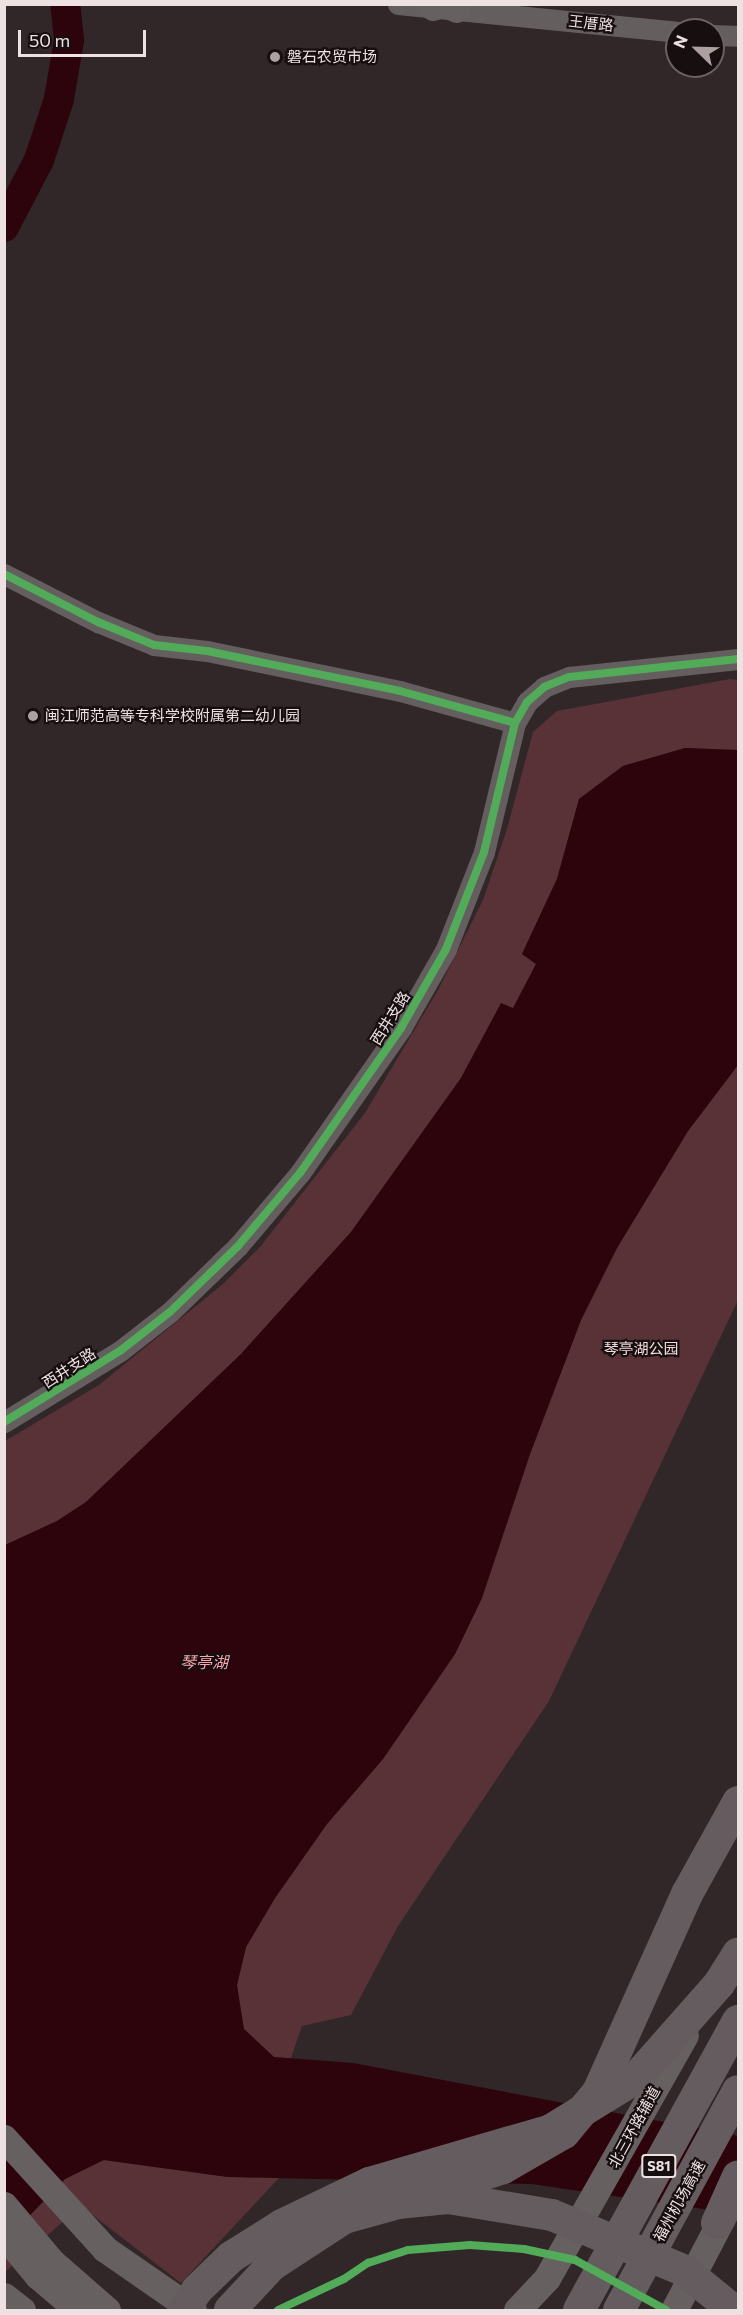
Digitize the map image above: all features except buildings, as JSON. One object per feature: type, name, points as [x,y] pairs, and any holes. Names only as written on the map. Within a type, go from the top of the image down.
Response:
[{"type":"highway","points":[[230,2310],[272,2265],[344,2218],[398,2203],[503,2168],[564,2133],[598,2092],[687,1894],[738,1802]]},
{"type":"highway","points":[[184,2310],[197,2290],[231,2257],[282,2225],[369,2182],[551,2130],[636,2078],[719,1984],[738,1954]]},
{"type":"highway","name":"S81","points":[[579,2310],[738,2021]]},
{"type":"highway","name":"福州机场高速","points":[[619,2310],[738,2091]]},
{"type":"highway","points":[[717,2223],[738,2176]]},
{"type":"highway","points":[[398,2203],[448,2198],[552,2214],[685,2271],[733,2310]]},
{"type":"main road","name":"北三环路辅道","points":[[517,2310],[547,2278],[644,2110],[738,1937]]},
{"type":"main road","points":[[4,2138],[105,2249],[193,2310]]},
{"type":"main road","points":[[674,2310],[717,2223],[738,2192]]},
{"type":"main road","points":[[4,2205],[52,2262],[107,2310]]},
{"type":"main road","points":[[4,2235],[38,2276],[78,2310]]},
{"type":"main road","points":[[5,2297],[22,2310]]},
{"type":"street","name":"王厝路","points":[[398,4],[444,6],[665,31]]},
{"type":"street","points":[[4,574],[98,622],[153,645],[207,651],[400,691],[515,723]]},
{"type":"street","name":"西井支路","points":[[4,1422],[113,1357],[170,1312],[238,1246],[306,1165],[400,1028],[446,949],[484,852],[515,723],[536,694],[569,677],[738,659]]},
{"type":"green space","points":[[730,679],[738,680],[738,750],[685,748],[623,766],[579,799],[557,879],[522,954],[536,964],[513,1009],[501,1004],[461,1078],[351,1232],[241,1354],[86,1502],[57,1521],[5,1545],[5,1441],[99,1385],[223,1284],[260,1247],[365,1113],[438,990],[483,900],[507,829],[533,732],[557,711]]},
{"type":"green space","name":"琴亭湖公园","points":[[738,1065],[738,1300],[549,1701],[398,1926],[351,2015],[302,2026],[291,2058],[278,2179],[181,2283],[81,2206],[5,2272],[5,2241],[65,2179],[90,2165],[104,2160],[228,2177],[257,2175],[237,1985],[246,1947],[275,1898],[327,1824],[383,1759],[455,1654],[482,1598],[530,1454],[581,1320],[617,1248],[688,1131]]},
{"type":"water","name":"琴亭湖","points":[[685,748],[738,750],[738,1065],[688,1131],[617,1248],[581,1320],[530,1454],[482,1598],[455,1654],[383,1759],[327,1824],[275,1898],[246,1947],[237,1985],[244,2029],[274,2057],[353,2063],[738,2136],[738,2214],[531,2184],[228,2177],[104,2160],[65,2179],[5,2241],[5,1545],[57,1521],[86,1502],[241,1354],[351,1232],[461,1078],[501,1003],[513,1008],[536,964],[522,954],[557,879],[579,799],[623,766]]},
{"type":"waterway","points":[[4,227],[39,160],[59,99],[69,40],[65,4]]},
{"type":"cycle path","points":[[4,574],[98,622],[154,645],[207,651],[400,691],[515,723]]},
{"type":"cycle path","points":[[4,1422],[120,1351],[170,1312],[238,1246],[300,1173],[401,1028],[446,949],[484,852],[515,723],[527,702],[544,687],[569,677],[738,659]]},
{"type":"cycle path","points":[[278,2310],[344,2279],[368,2263],[408,2250],[470,2245],[524,2249],[575,2260],[666,2310]]},
{"type":"place","name":"磐石农贸市场","points":[[275,57]]},
{"type":"place","name":"闽江师范高等专科学校附属第二幼儿园","points":[[33,716]]}]
